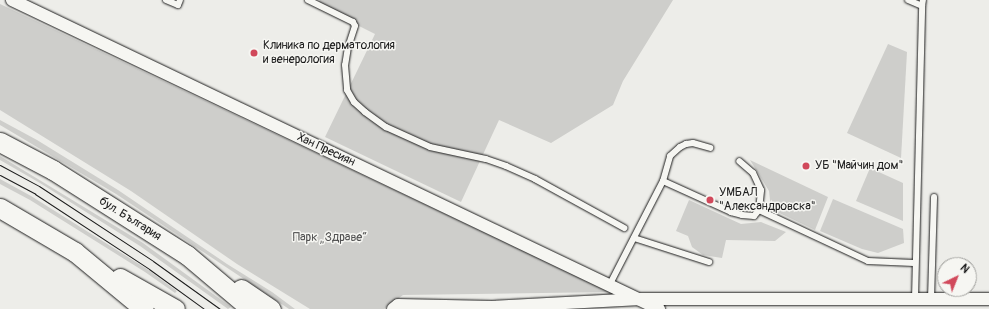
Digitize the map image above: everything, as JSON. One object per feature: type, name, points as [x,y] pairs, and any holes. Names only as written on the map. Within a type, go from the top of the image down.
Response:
[{"type":"main road","name":"бул. България","points":[[0,142],[53,170],[187,255],[251,309]]},
{"type":"main road","points":[[0,208],[175,309]]},
{"type":"main road","points":[[75,252],[144,309]]},
{"type":"main road","points":[[187,255],[271,309]]},
{"type":"street","name":"Хан Пресиян","points":[[12,0],[610,284],[659,309]]},
{"type":"street","points":[[396,307],[493,308],[640,299],[989,300]]},
{"type":"lane","points":[[166,0],[178,4],[180,0]]},
{"type":"lane","points":[[308,0],[353,22],[355,26],[348,47],[346,64],[347,90],[354,102],[365,112],[386,127],[430,147],[486,159],[506,166],[535,179],[624,228]]},
{"type":"lane","points":[[908,0],[922,3],[914,299]]},
{"type":"lane","points":[[610,284],[663,181],[670,156],[680,147],[693,143],[710,148]]},
{"type":"lane","points":[[663,181],[731,212],[754,216],[759,210],[761,200],[758,181],[746,166],[739,161]]},
{"type":"lane","points":[[932,299],[934,197]]},
{"type":"lane","points":[[759,210],[868,261],[914,263]]},
{"type":"lane","points":[[634,238],[709,262]]},
{"type":"green space","points":[[320,0],[673,0],[623,81],[613,105],[551,143],[499,120],[461,202],[325,137],[375,34],[317,5]]},
{"type":"green space","name":"Парк „Здраве“","points":[[0,4],[611,292],[403,295],[384,309],[310,309],[237,264],[131,191],[0,110]]},
{"type":"green space","points":[[888,44],[907,52],[901,158],[847,133]]},
{"type":"green space","points":[[0,120],[37,140],[118,190],[227,264],[272,292],[295,309],[289,309],[116,194],[0,125]]},
{"type":"green space","points":[[0,156],[143,243],[231,307],[228,309],[140,246],[40,183],[0,160]]},
{"type":"green space","points":[[750,160],[828,197],[815,230],[771,209],[769,191]]},
{"type":"green space","points":[[870,168],[903,183],[903,221],[856,201]]},
{"type":"green space","points":[[0,179],[31,196],[147,269],[177,291],[175,293],[145,272],[30,200],[0,184]]},
{"type":"green space","points":[[833,199],[903,229],[904,243],[878,253],[862,249],[820,231]]},
{"type":"green space","points":[[689,200],[741,224],[761,222],[786,232],[775,241],[726,240],[722,258],[703,255],[692,247],[688,236],[676,231]]},
{"type":"tram line","points":[[0,165],[39,186],[153,261],[220,309]]},
{"type":"tram line","points":[[0,175],[35,194],[149,269],[204,309]]},
{"type":"place","name":"Клиника по дерматология и венерология","points":[[254,53]]},
{"type":"place","name":"УБ \"Майчин дом\"","points":[[806,166]]},
{"type":"place","name":"УМБАЛ \"Александровска\"","points":[[710,200]]}]
